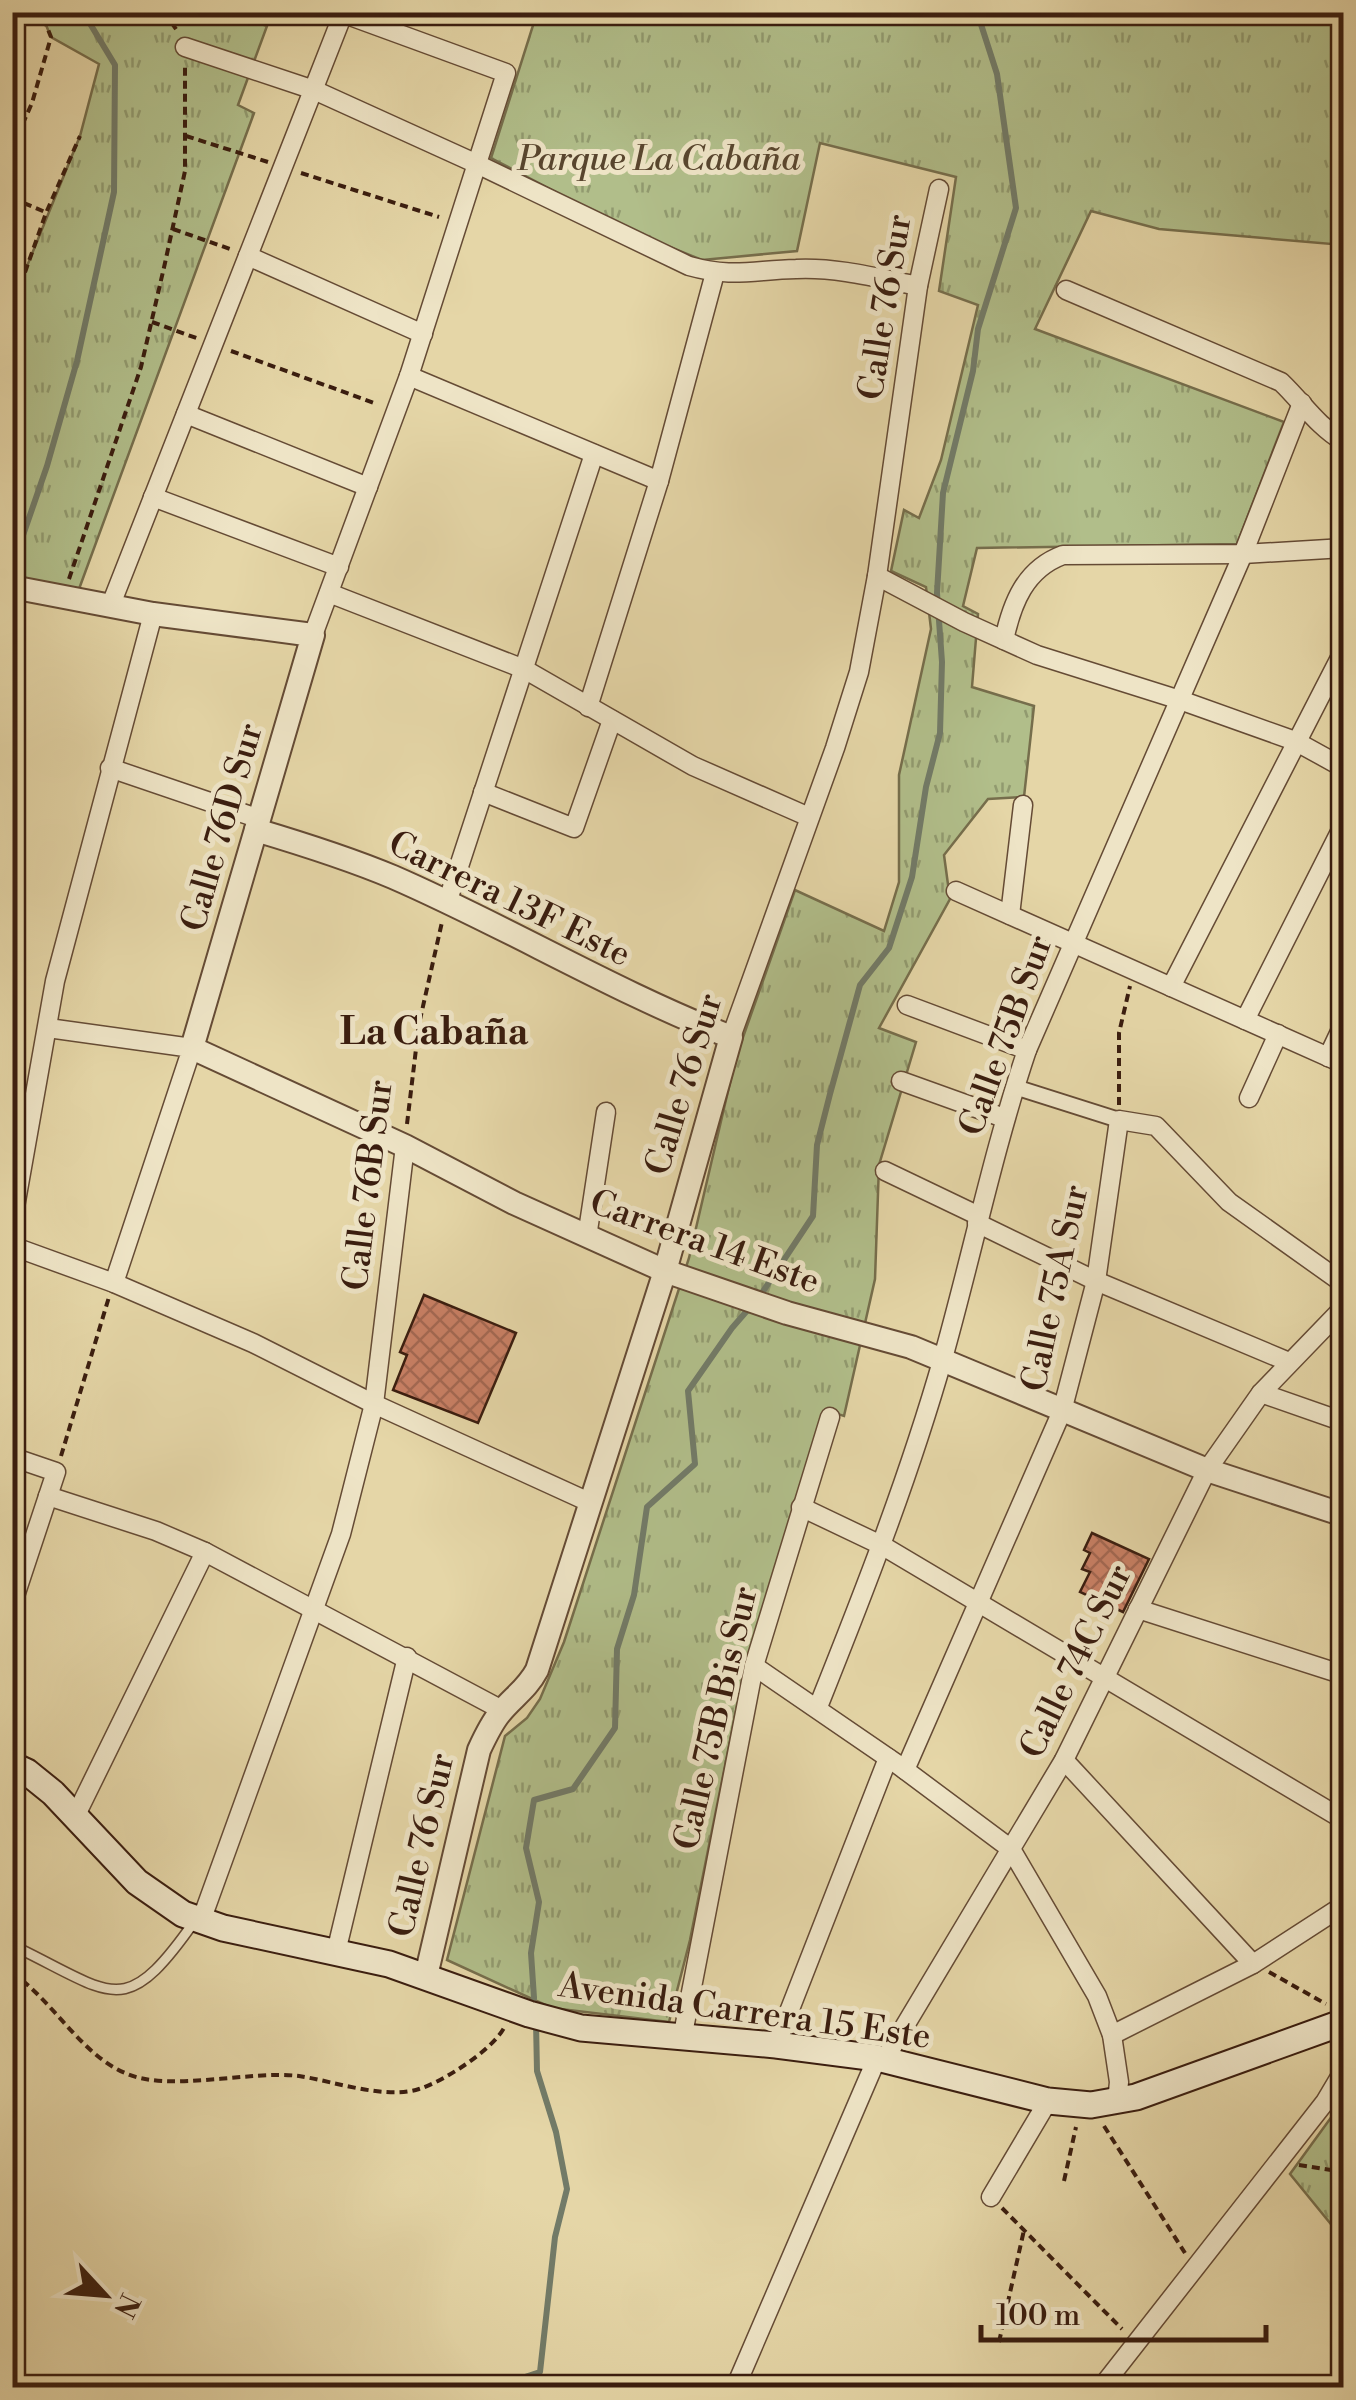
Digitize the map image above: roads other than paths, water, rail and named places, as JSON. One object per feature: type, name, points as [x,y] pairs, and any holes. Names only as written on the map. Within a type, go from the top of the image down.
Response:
[{"type":"main road","name":"Avenida Carrera 15 Este","points":[[12,1765],[53,1793],[137,1882],[166,1904],[198,1920],[426,1976],[555,2022],[600,2032],[776,2045],[881,2058],[1048,2100],[1086,2105],[1117,2102],[1174,2085],[1336,2014]]},
{"type":"street","name":"Calle 76D Sur","points":[[114,1283],[192,1048],[313,635],[409,376],[506,73],[341,13]]},
{"type":"street","points":[[110,606],[341,13]]},
{"type":"street","points":[[185,48],[314,90],[658,253],[716,273],[821,269],[918,286]]},
{"type":"street","name":"Calle 76 Sur","points":[[426,1976],[471,1777],[489,1728],[528,1686],[537,1670],[666,1271],[731,1037],[859,672],[877,576],[918,286],[940,188]]},
{"type":"street","points":[[248,256],[423,334]]},
{"type":"street","points":[[588,707],[658,481],[716,273]]},
{"type":"street","points":[[1066,290],[1282,382],[1318,426],[1344,442]]},
{"type":"street","points":[[409,376],[658,481]]},
{"type":"street","name":"Calle 75B Sur","points":[[818,1708],[883,1546],[942,1358],[1004,1118],[1027,1050],[1243,554],[1302,402]]},
{"type":"street","points":[[186,414],[368,487]]},
{"type":"street","points":[[447,903],[594,454]]},
{"type":"street","points":[[153,497],[338,567]]},
{"type":"street","points":[[1004,640],[1027,579],[1044,562],[1075,555],[1243,554],[1344,548]]},
{"type":"street","points":[[877,576],[964,622],[1076,670],[1180,700],[1295,742],[1344,768]]},
{"type":"street","points":[[14,588],[153,614],[313,635]]},
{"type":"street","points":[[329,592],[524,669],[692,766],[810,817]]},
{"type":"street","points":[[12,1224],[55,982],[153,614]]},
{"type":"street","points":[[1171,987],[1344,650]]},
{"type":"street","points":[[484,792],[574,828],[612,720]]},
{"type":"street","points":[[110,768],[258,824]]},
{"type":"street","points":[[1010,915],[1023,805]]},
{"type":"street","name":"Carrera 13F Este","points":[[258,824],[352,860],[622,991],[731,1037]]},
{"type":"street","points":[[1246,1020],[1344,824]]},
{"type":"street","points":[[956,891],[1336,1060],[1344,1023]]},
{"type":"street","points":[[906,1005],[1027,1050]]},
{"type":"street","name":"Carrera 14 Este","points":[[48,1028],[192,1048],[666,1271],[787,1313],[942,1358],[1207,1470],[1344,1515]]},
{"type":"street","points":[[1249,1098],[1278,1034]]},
{"type":"street","points":[[901,1082],[1004,1118]]},
{"type":"street","points":[[1014,1087],[1119,1120],[1156,1126],[1230,1202],[1344,1284]]},
{"type":"street","points":[[588,1237],[606,1112]]},
{"type":"street","name":"Calle 75A Sur","points":[[904,1770],[1062,1410],[1096,1281],[1119,1120]]},
{"type":"street","name":"Calle 76B Sur","points":[[198,1920],[317,1609],[341,1534],[374,1404],[405,1146]]},
{"type":"street","points":[[885,1172],[1096,1281],[1288,1362]]},
{"type":"street","points":[[12,1246],[114,1283],[253,1343],[374,1404],[589,1502]]},
{"type":"street","name":"Calle 74C Sur","points":[[735,2388],[881,2058],[1064,1760],[1207,1470],[1261,1393],[1344,1307]]},
{"type":"street","points":[[1261,1393],[1344,1422]]},
{"type":"street","name":"Calle 75B Bis Sur","points":[[682,2038],[754,1666],[830,1417]]},
{"type":"street","points":[[12,1457],[56,1472],[12,1605]]},
{"type":"street","points":[[48,1496],[156,1531],[205,1552],[502,1710]]},
{"type":"street","points":[[800,1508],[883,1546],[1344,1820]]},
{"type":"street","points":[[75,1817],[205,1552]]},
{"type":"street","points":[[1138,1609],[1344,1675]]},
{"type":"street","points":[[336,1952],[408,1657]]},
{"type":"street","points":[[754,1666],[1012,1849],[1084,1971],[1112,2035],[1119,2082],[1117,2102]]},
{"type":"street","points":[[776,2045],[888,1758]]},
{"type":"street","points":[[1064,1760],[1253,1964]]},
{"type":"street","points":[[1112,2035],[1253,1964],[1344,1905]]},
{"type":"street","points":[[1102,2388],[1325,2102],[1344,2070]]},
{"type":"street","points":[[991,2197],[1048,2100]]},
{"type":"lane","points":[[12,1952],[20,1949],[92,1986],[128,1988],[142,1982],[168,1958],[198,1920]]},
{"type":"waterway","points":[[12,567],[77,361],[114,192],[115,65],[83,12]]},
{"type":"waterway","points":[[760,1296],[813,1216],[817,1145],[830,1094],[860,985],[889,948],[912,877],[926,787],[940,733],[942,662],[937,593],[943,493],[973,371],[978,329],[1016,208],[997,74],[977,12]]},
{"type":"waterway","points":[[534,1998],[531,1953],[539,1902],[526,1848],[534,1800],[573,1789],[615,1728],[617,1649],[634,1595],[647,1507],[695,1464],[688,1391],[752,1305]]},
{"type":"waterway","points":[[492,2388],[540,2372],[555,2237],[567,2189],[556,2132],[537,2071],[536,2022]]},
{"type":"district","name":"La Cabaña","points":[[434,1031]]},
{"type":"park label","name":"Parque La Cabaña","points":[[659,158]]}]
